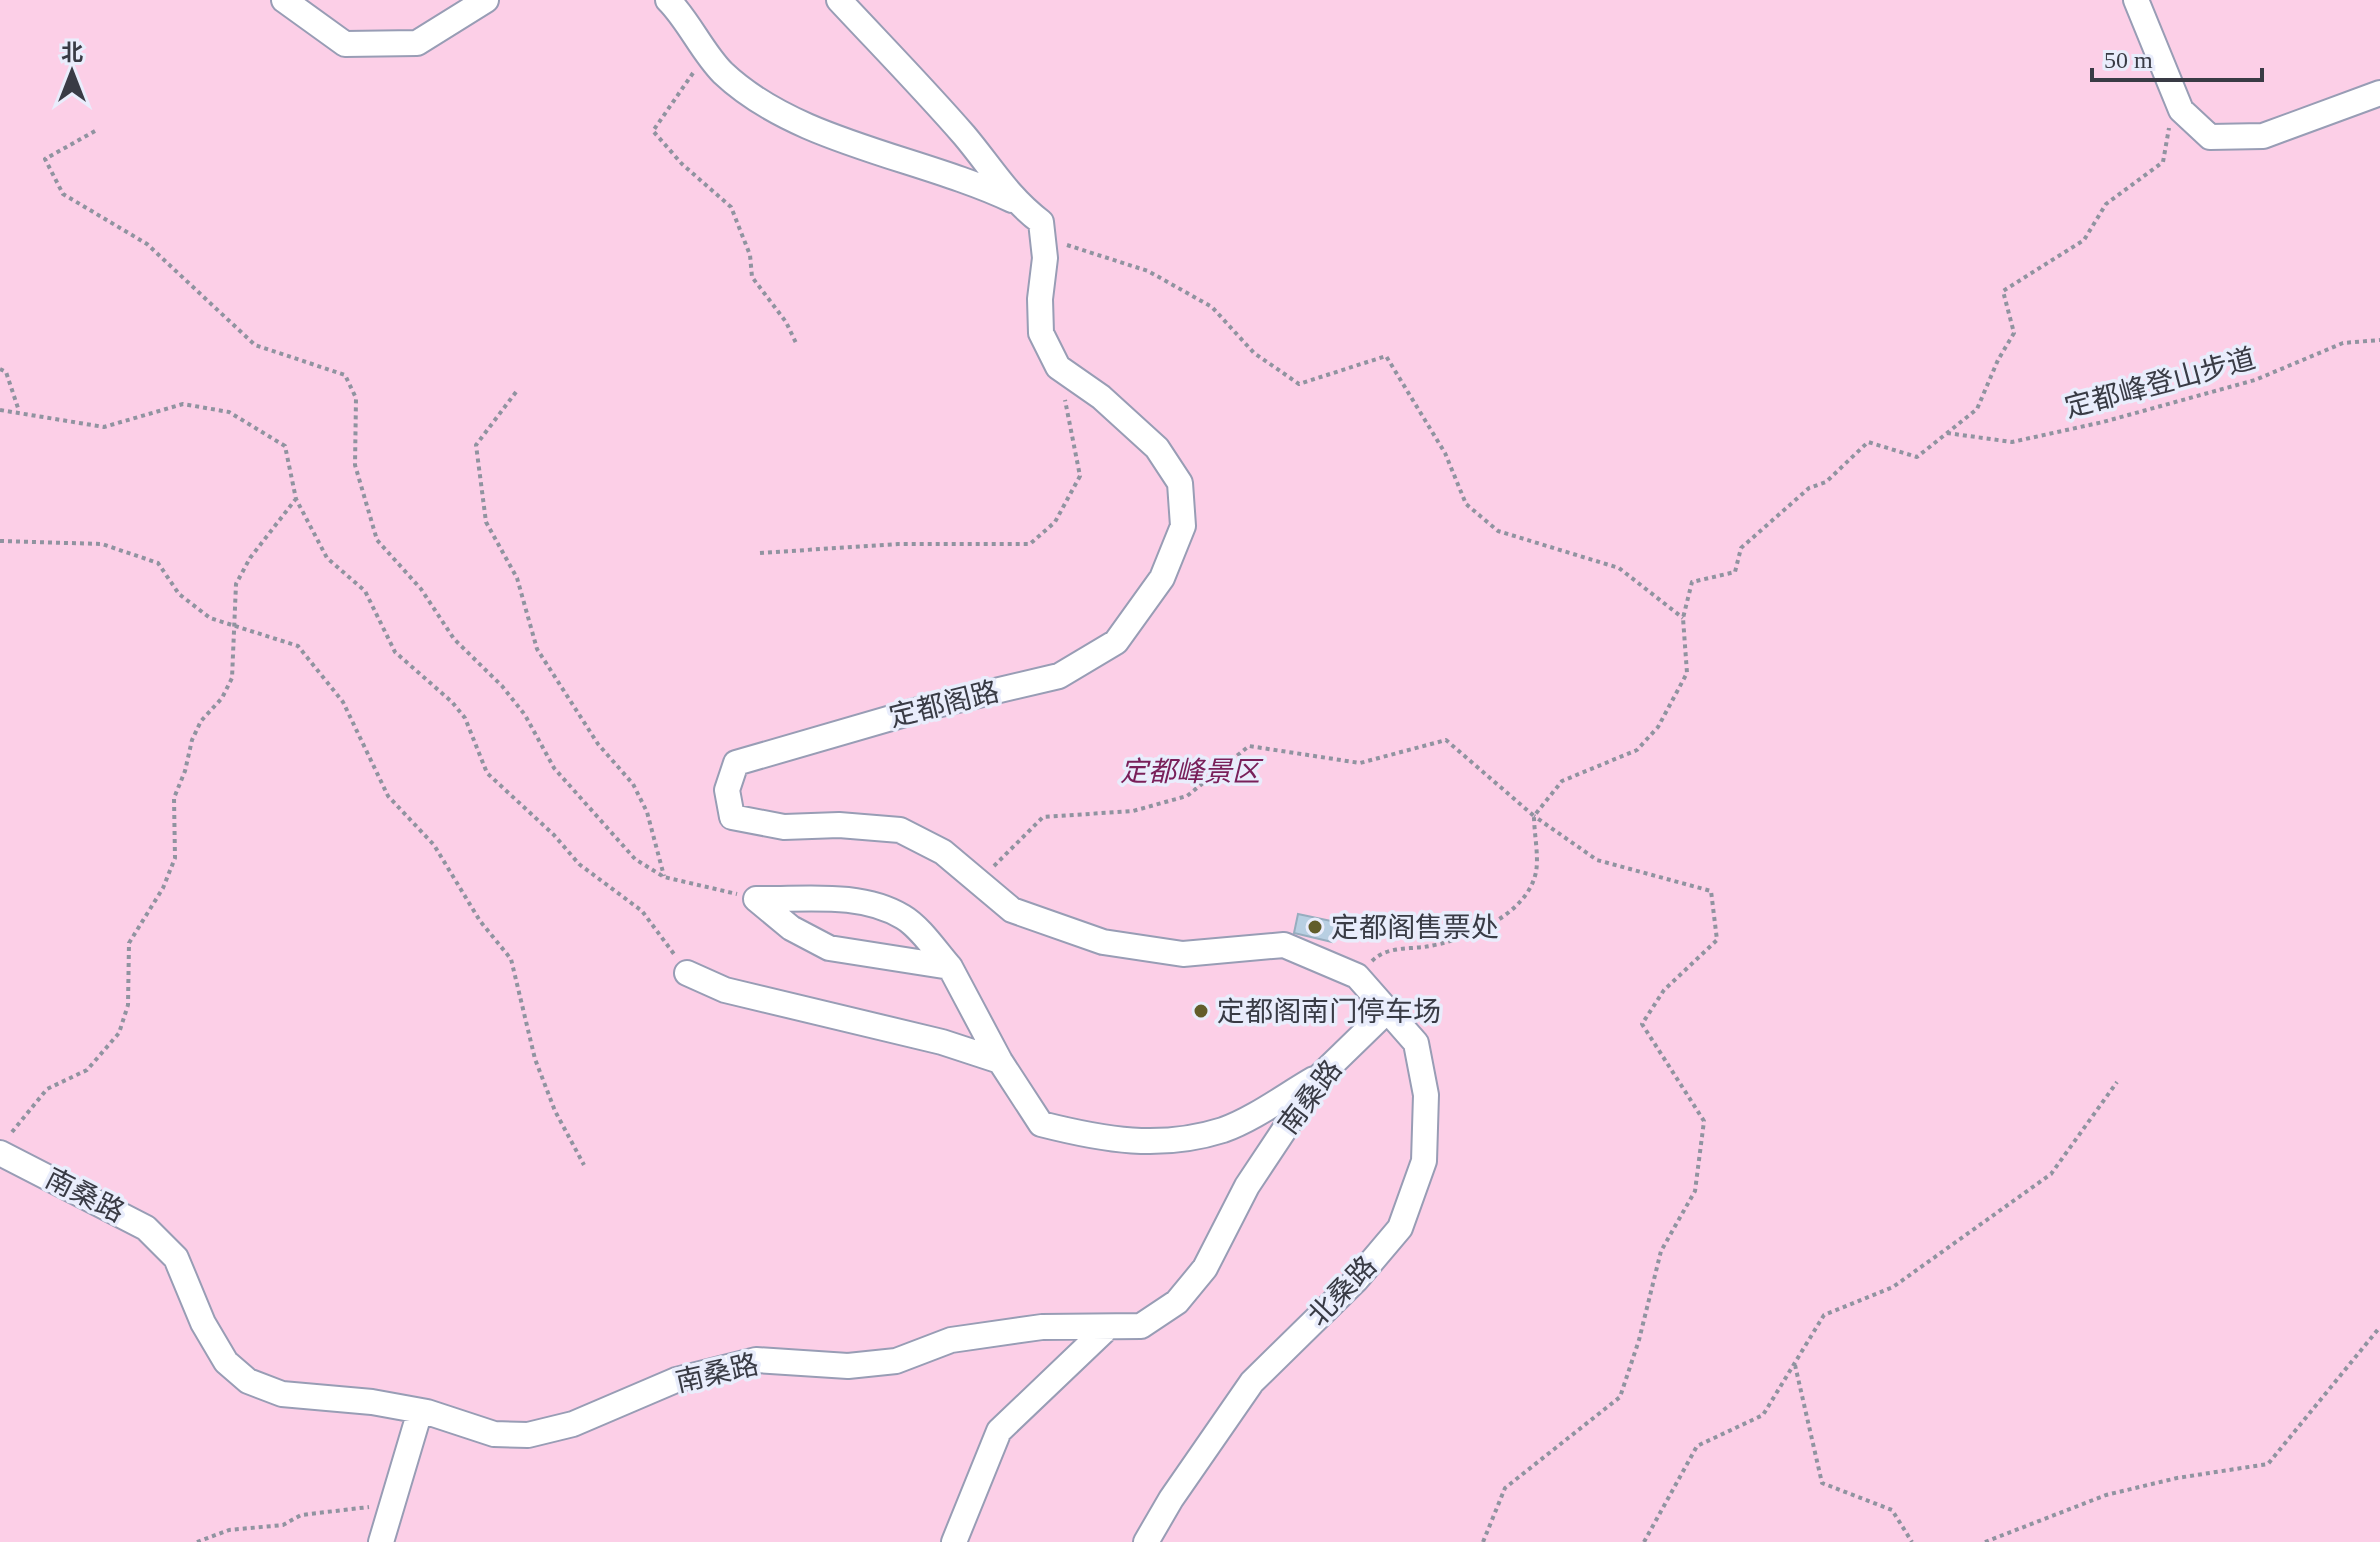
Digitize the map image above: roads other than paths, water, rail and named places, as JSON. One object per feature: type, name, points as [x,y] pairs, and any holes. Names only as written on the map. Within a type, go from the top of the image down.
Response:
[{"type":"street","points":[[284,0],[345,44],[417,43],[486,0]]},
{"type":"street","points":[[668,0],[723,72],[791,120],[977,184],[1013,201]]},
{"type":"street","points":[[839,0],[940,107],[988,163],[1013,201]]},
{"type":"street","points":[[2136,0],[2181,110],[2210,137],[2263,136],[2380,93]]},
{"type":"street","name":"定都阁路","points":[[1013,201],[1041,222],[1045,258],[1040,299],[1041,333],[1058,367],[1101,397],[1157,448],[1180,483],[1183,526],[1162,578],[1116,642],[1059,676],[892,717],[736,763],[727,790],[732,817],[784,827],[839,825],[900,830],[943,852],[1012,910],[1103,942],[1183,954],[1284,945],[1357,976],[1389,1009]]},
{"type":"street","points":[[950,967],[829,948],[791,928],[756,899],[821,897],[869,903],[904,917],[950,967],[1000,1061],[1041,1124],[1108,1141],[1153,1144],[1224,1129],[1320,1076]]},
{"type":"street","points":[[687,973],[725,990],[942,1042],[1000,1061]]},
{"type":"street","name":"南桑路","points":[[4,1146],[146,1228],[176,1258],[203,1323],[226,1362],[248,1381],[282,1394],[372,1402],[420,1411],[494,1434],[528,1435],[573,1424],[676,1380],[756,1360],[848,1366],[896,1361],[951,1340],[1042,1327],[1141,1326],[1177,1302],[1205,1268],[1247,1186],[1320,1076],[1389,1009]]},
{"type":"street","name":"北桑路","points":[[1146,1542],[1171,1499],[1252,1382],[1356,1280],[1400,1228],[1424,1161],[1426,1095],[1416,1043],[1389,1009]]},
{"type":"street","points":[[954,1542],[999,1431],[1108,1327]]},
{"type":"street","points":[[381,1542],[420,1411]]},
{"type":"place","name":"定都阁售票处","points":[[1315,927]]},
{"type":"place","name":"定都阁南门停车场","points":[[1201,1011]]},
{"type":"park label","name":"定都峰景区","points":[[1190,771]]}]
